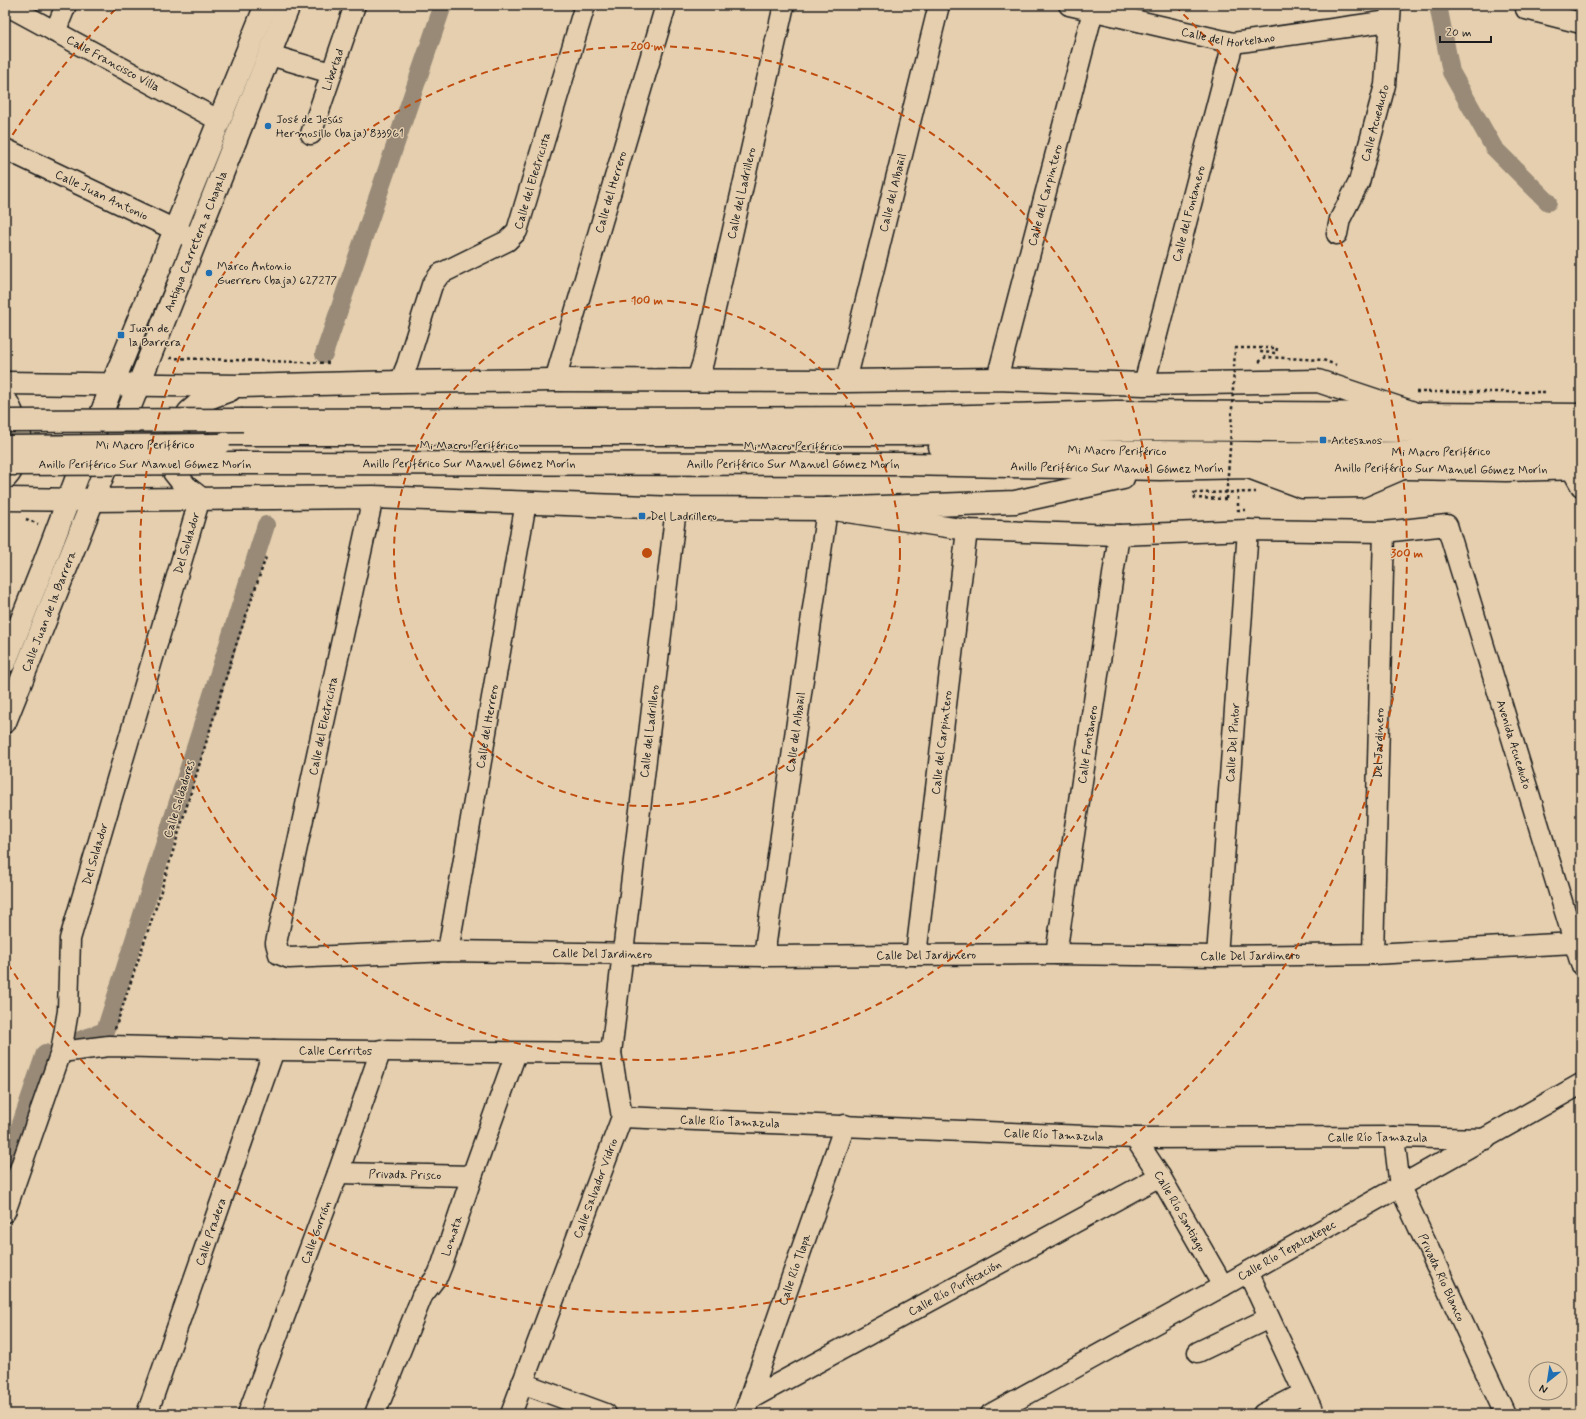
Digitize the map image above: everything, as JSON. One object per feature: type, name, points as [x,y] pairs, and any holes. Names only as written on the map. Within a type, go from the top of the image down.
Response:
[{"type":"main road","name":"Antigua Carretera a Chapala","points":[[69,499],[113,383],[176,231],[266,5]]},
{"type":"main road","name":"Antigua Carretera a Chapala","points":[[92,500],[198,240],[289,5]]},
{"type":"main road","points":[[5,382],[139,383],[241,386],[555,380],[997,379],[1144,384],[1318,380],[1414,422]]},
{"type":"main road","points":[[200,498],[186,488],[174,472],[172,452],[176,431],[189,412],[203,400],[241,386]]},
{"type":"main road","points":[[5,402],[8,404],[20,429],[21,450],[9,475],[5,478]]},
{"type":"main road","name":"Anillo Periférico Sur Manuel Gómez Morín","points":[[5,421],[894,418],[1116,412],[1414,422],[1501,442],[1578,474]]},
{"type":"main road","name":"Anillo Periférico Sur Manuel Gómez Morín","points":[[5,464],[902,464],[1160,469],[1417,462],[1501,442],[1581,415]]},
{"type":"main road","points":[[5,499],[92,500],[373,497],[676,508],[827,509],[1015,502],[1160,469]]},
{"type":"main road","name":"Calle Juan de la Barrera","points":[[5,662],[69,499]]},
{"type":"main road","name":"Calle Juan de la Barrera","points":[[5,722],[92,500]]},
{"type":"street","name":"Calle Francisco Villa","points":[[6,5],[220,121]]},
{"type":"street","points":[[55,32],[66,5]]},
{"type":"street","name":"Libertad","points":[[311,134],[355,5]]},
{"type":"street","name":"Calle del Electricista","points":[[400,382],[407,365],[432,285],[440,274],[507,241],[517,231],[585,5]]},
{"type":"street","name":"Calle del Herrero","points":[[555,380],[666,5]]},
{"type":"street","name":"Calle del Ladrillero","points":[[697,380],[784,5]]},
{"type":"street","name":"Calle del Albañil","points":[[846,380],[939,5]]},
{"type":"street","name":"Calle del Hortelano","points":[[1069,5],[1233,43],[1390,13]]},
{"type":"street","points":[[1528,5],[1526,9],[1581,23]]},
{"type":"street","name":"Calle del Carpintero","points":[[997,379],[1093,10]]},
{"type":"street","name":"Calle Acueducto","points":[[1337,234],[1340,219],[1359,182],[1385,85],[1390,13]]},
{"type":"street","name":"Calle del Fontanero","points":[[1144,384],[1233,43]]},
{"type":"street","points":[[270,55],[332,73]]},
{"type":"street","name":"Calle Juan Antonio","points":[[5,150],[198,240]]},
{"type":"street","name":"Mi Macro Periférico","points":[[5,446],[219,440],[904,435],[1414,422]]},
{"type":"street","name":"Mi Macro Periférico","points":[[1501,442],[1581,432]]},
{"type":"street","name":"Mi Macro Periférico","points":[[5,435],[219,440],[890,446],[1140,451],[1417,462]]},
{"type":"street","name":"Mi Macro Periférico","points":[[1501,442],[1581,448]]},
{"type":"street","name":"Calle del Electricista","points":[[279,954],[276,943],[373,497]]},
{"type":"street","name":"Del Soldador","points":[[5,1212],[61,1052],[68,1011],[70,940],[200,498]]},
{"type":"street","name":"Calle del Herrero","points":[[448,951],[526,502]]},
{"type":"street","name":"Calle del Ladrillero","points":[[623,954],[676,508]]},
{"type":"street","points":[[827,509],[967,530],[1119,536],[1248,530],[1384,532]]},
{"type":"street","name":"Calle del Albañil","points":[[764,956],[827,509]]},
{"type":"street","name":"Avenida Acueducto","points":[[1384,532],[1447,525],[1581,964]]},
{"type":"street","name":"Calle del Carpintero","points":[[916,955],[967,530]]},
{"type":"street","name":"Calle Del Pintor","points":[[1216,956],[1248,530]]},
{"type":"street","name":"Del Jardinero","points":[[1374,954],[1384,532]]},
{"type":"street","name":"Calle Fontanero","points":[[1056,954],[1119,536]]},
{"type":"street","name":"Calle Del Jardinero","points":[[279,954],[289,958],[448,951],[764,956],[1056,954],[1216,956],[1374,954],[1575,943]]},
{"type":"street","points":[[622,1117],[611,1053],[623,954]]},
{"type":"street","name":"Calle Cerritos","points":[[61,1052],[109,1046],[274,1050],[611,1053]]},
{"type":"street","name":"Calle Pradera","points":[[147,1414],[274,1050]]},
{"type":"street","name":"Calle Gorrión","points":[[248,1414],[338,1173],[381,1050]]},
{"type":"street","name":"Lomata","points":[[375,1414],[422,1296],[438,1275],[442,1266],[516,1053]]},
{"type":"street","name":"Calle Río Tepalcatepec","points":[[991,1414],[1486,1139],[1581,1084]]},
{"type":"street","name":"Calle Río Tamazula","points":[[622,1117],[1135,1138],[1394,1137],[1486,1139]]},
{"type":"street","name":"Calle Salvador Vidrio","points":[[511,1414],[622,1117]]},
{"type":"street","name":"Calle Río Tlapa","points":[[747,1407],[845,1125]]},
{"type":"street","name":"Privada Río Blanco","points":[[1394,1137],[1400,1187],[1504,1414]]},
{"type":"street","name":"Calle Río Santiago","points":[[1135,1138],[1160,1176],[1223,1286]]},
{"type":"street","name":"Privada Prisco","points":[[338,1173],[472,1176]]},
{"type":"street","name":"Calle Río Purificación","points":[[747,1407],[1160,1176]]},
{"type":"street","points":[[1248,1272],[1314,1414]]},
{"type":"street","points":[[1198,1352],[1269,1318]]},
{"type":"street","points":[[522,1383],[606,1414]]},
{"type":"street","points":[[1264,1414],[1304,1393]]},
{"type":"path","points":[[1222,491],[1194,493],[1195,498],[1226,500],[1235,348],[1277,348],[1276,352],[1258,352],[1266,357]]},
{"type":"path","points":[[1410,392],[1547,392]]},
{"type":"path","name":"Calle Soldadores","points":[[109,1046],[156,907],[234,651],[266,557]]},
{"type":"waterway","points":[[324,354],[443,5]]},
{"type":"waterway","points":[[1438,5],[1451,72],[1494,148],[1548,202]]},
{"type":"waterway","points":[[77,1041],[105,1031],[266,525]]},
{"type":"waterway","points":[[5,1171],[45,1053]]},
{"type":"place","name":"José de Jesús Hermosillo (baja) 833961","points":[[268,126]]},
{"type":"place","name":"Marco Antonio Guerrero (baja) 627277","points":[[209,273]]},
{"type":"place","name":"Juan de la Barrera","points":[[121,335]]},
{"type":"place","name":"Artesanos","points":[[1323,440]]},
{"type":"place","name":"Del Ladrillero","points":[[642,516]]}]
